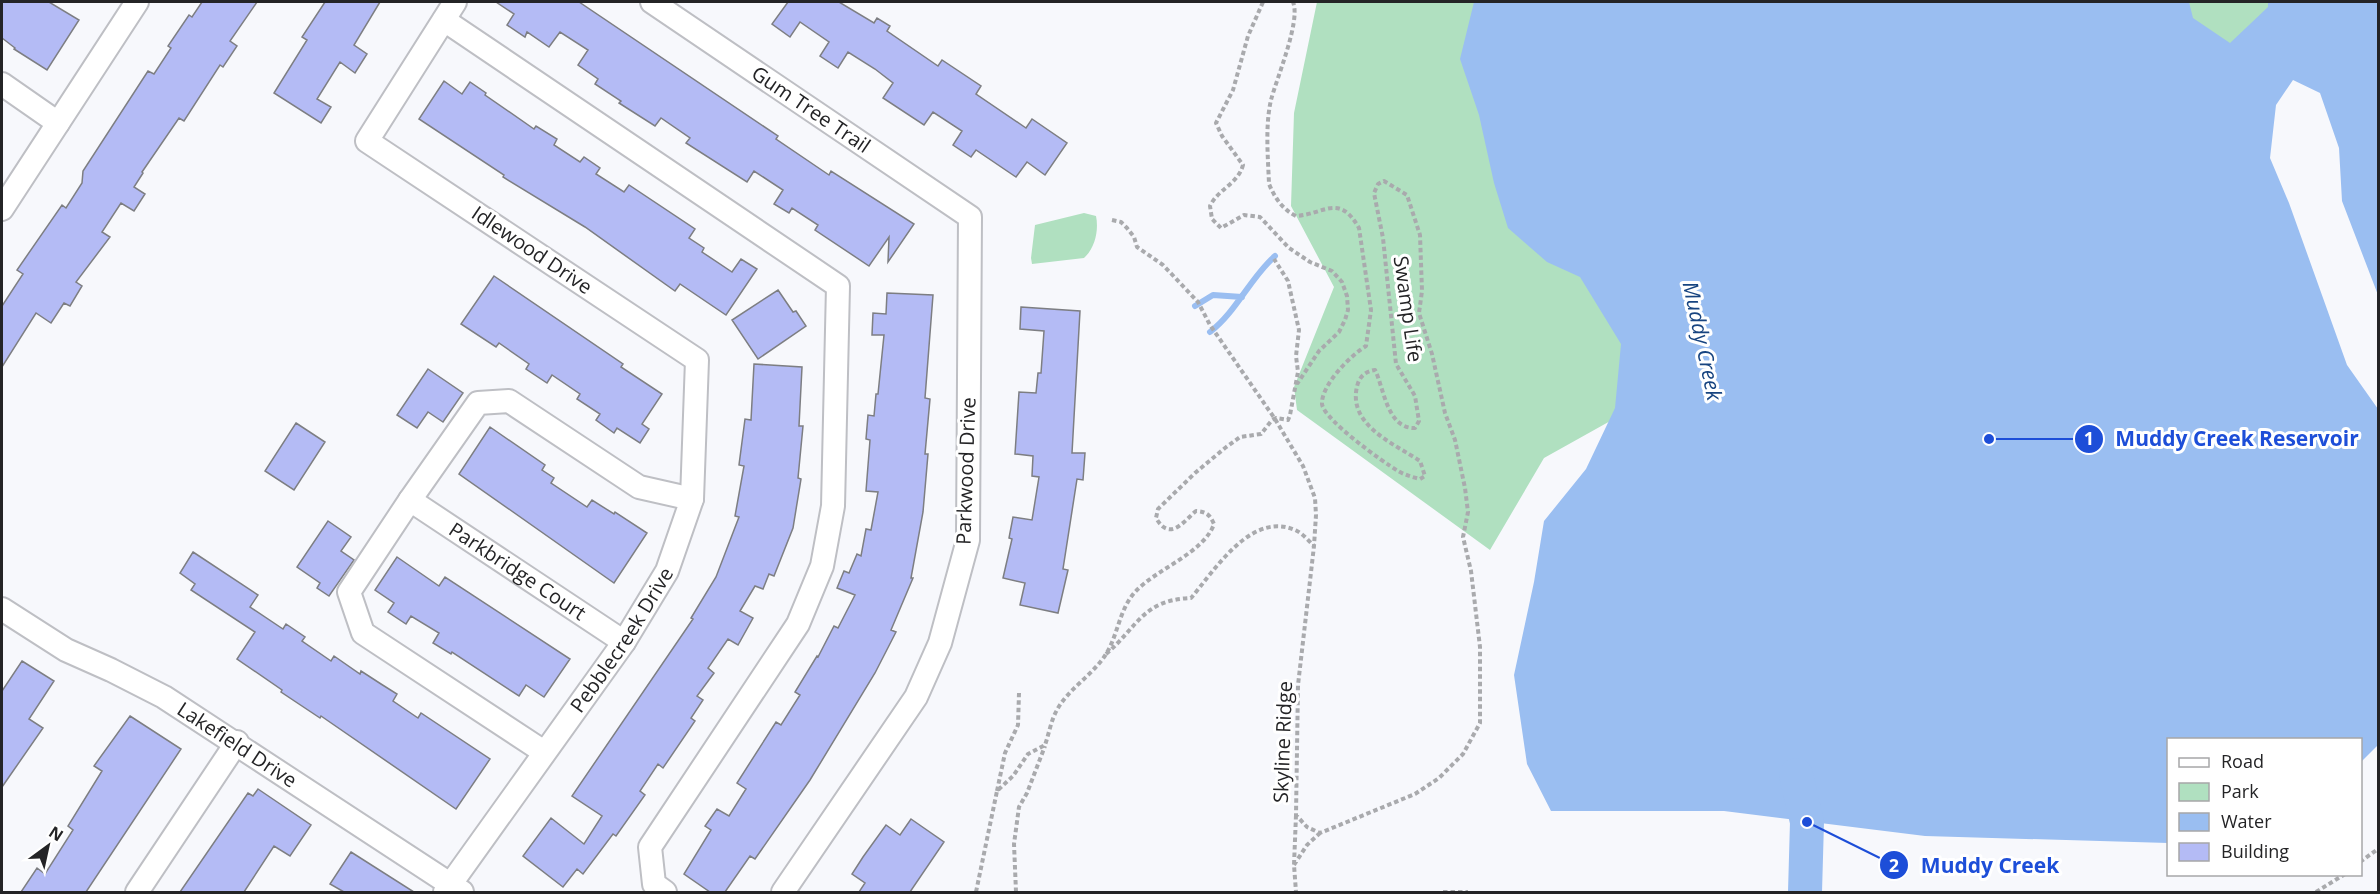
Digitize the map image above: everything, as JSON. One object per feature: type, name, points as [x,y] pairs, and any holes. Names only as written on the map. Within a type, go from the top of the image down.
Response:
[{"type":"street","name":"Gum Tree Trail","points":[[652,2],[970,217]]},
{"type":"street","points":[[2,210],[134,3]]},
{"type":"street","points":[[450,11],[838,286],[833,506],[822,566],[798,624],[650,847],[654,884],[665,892]]},
{"type":"street","name":"Idlewood Drive","points":[[450,11],[367,141],[697,360]]},
{"type":"street","points":[[2,84],[58,123]]},
{"type":"street","name":"Parkwood Drive","points":[[783,892],[916,697],[940,643],[968,540],[970,217]]},
{"type":"street","name":"Pebblecreek Drive","points":[[453,890],[544,752],[624,642],[667,571],[692,499],[697,360]]},
{"type":"street","points":[[544,752],[363,633],[349,592],[478,403],[509,401],[639,488],[692,499]]},
{"type":"street","name":"Parkbridge Court","points":[[410,500],[624,642]]},
{"type":"street","name":"Lakefield Drive","points":[[2,609],[66,650],[164,697],[237,742],[453,890]]},
{"type":"street","points":[[137,892],[237,742]]},
{"type":"path","points":[[1263,2],[1248,36],[1233,90],[1216,123],[1222,136],[1243,165],[1240,174],[1214,198],[1209,206],[1212,219],[1221,228],[1244,215],[1260,217],[1289,248],[1310,262],[1332,271],[1342,282],[1348,303],[1345,320],[1339,332],[1319,351],[1294,387]]},
{"type":"path","name":"Swamp Life","points":[[1293,2],[1296,9],[1293,28],[1271,102],[1269,184],[1273,195],[1285,210],[1296,216],[1335,206],[1345,210],[1353,218],[1359,228],[1371,310],[1366,346],[1356,352],[1337,372],[1324,392],[1322,405],[1326,414],[1347,434],[1399,472],[1420,479],[1425,476],[1420,461],[1390,444],[1365,423],[1358,405],[1356,389],[1360,378],[1368,370],[1375,370],[1389,409],[1400,423],[1408,428],[1415,428],[1419,421],[1415,396],[1396,364],[1383,238],[1374,193],[1378,184],[1384,180],[1407,195],[1420,235],[1422,291],[1419,313],[1432,354],[1445,413],[1461,463],[1468,512],[1463,537],[1471,571],[1480,647],[1480,723],[1462,754],[1439,778],[1415,794],[1320,833]]},
{"type":"path","name":"Skyline Ridge","points":[[1112,220],[1121,222],[1134,237],[1137,247],[1163,265],[1199,304],[1210,325],[1275,419],[1303,466],[1314,498],[1316,515],[1314,546],[1298,685],[1296,814],[1307,827],[1320,833]]},
{"type":"path","points":[[1106,654],[1115,628],[1135,593],[1146,582],[1201,544],[1212,531],[1214,524],[1210,515],[1197,511],[1180,526],[1172,530],[1165,528],[1156,518],[1158,508],[1195,473],[1240,437],[1262,434],[1275,419],[1288,420],[1298,372],[1296,357],[1299,330],[1288,281],[1274,260]]},
{"type":"path","points":[[1016,892],[1014,844],[1019,807],[1027,793],[1057,709],[1149,610],[1173,599],[1191,598],[1225,555],[1250,535],[1267,528],[1283,526],[1298,531],[1314,546]]},
{"type":"path","points":[[975,892],[1005,753],[1018,725],[1019,693]]},
{"type":"path","points":[[997,791],[1028,754],[1045,745]]},
{"type":"path","points":[[1000,778],[1006,783]]},
{"type":"path","points":[[1296,814],[1294,865],[1296,892]]},
{"type":"path","points":[[1294,865],[1307,845],[1320,833]]},
{"type":"path","points":[[2362,861],[2379,849]]},
{"type":"path","points":[[2316,892],[2341,876]]},
{"type":"path","points":[[1443,892],[1468,892]]},
{"type":"green space","points":[[1317,2],[2313,2],[2294,39],[1544,458],[1490,550],[1297,410],[1294,387],[1334,287],[1291,206],[1294,113]]},
{"type":"green space","points":[[1084,213],[1096,216],[1097,227],[1093,244],[1084,258],[1032,264],[1035,225]]},
{"type":"water","points":[[1474,2],[2189,2],[2193,18],[2230,43],[2268,7],[2268,2],[2378,2],[2378,295],[2342,201],[2339,148],[2320,93],[2293,80],[2276,105],[2270,158],[2289,203],[2347,365],[2378,409],[2378,745],[2362,761],[2362,738],[2167,738],[2167,843],[1925,836],[1724,811],[1551,811],[1527,764],[1514,675],[1534,582],[1544,521],[1586,469],[1615,408],[1621,344],[1580,277],[1547,262],[1508,228],[1494,183],[1479,115],[1460,59]]},
{"type":"building","points":[[2,2],[49,2],[79,20],[47,70],[14,49],[2,38]]},
{"type":"building","points":[[202,2],[257,2],[230,41],[237,46],[223,67],[220,65],[184,121],[179,118],[142,172],[134,187],[145,194],[134,211],[121,203],[102,232],[110,237],[76,282],[82,286],[70,306],[64,303],[51,323],[36,313],[2,367],[2,306],[23,274],[17,270],[62,205],[66,208],[82,183],[83,171],[148,71],[154,74],[171,48],[168,46],[189,15],[192,17]]},
{"type":"building","points":[[325,2],[380,2],[354,45],[367,54],[355,73],[340,62],[317,99],[331,107],[321,123],[274,93],[307,40],[302,37]]},
{"type":"building","points":[[496,2],[579,2],[778,136],[776,139],[829,175],[831,171],[914,224],[888,262],[889,237],[869,266],[815,230],[818,225],[792,208],[789,213],[774,204],[783,190],[754,171],[747,182],[686,143],[690,138],[661,118],[655,126],[619,103],[621,101],[595,84],[598,79],[578,65],[588,50],[560,32],[549,47],[527,32],[525,37],[507,25],[514,14]]},
{"type":"building","points":[[788,2],[839,2],[874,23],[877,18],[890,26],[887,31],[938,66],[942,60],[981,86],[976,94],[1026,128],[1032,119],[1067,143],[1045,175],[1027,162],[1016,177],[976,150],[971,157],[953,145],[962,131],[933,112],[924,125],[883,98],[893,83],[875,69],[848,52],[838,68],[820,56],[829,42],[800,22],[790,37],[772,24]]},
{"type":"building","points":[[444,81],[462,94],[470,82],[534,129],[536,126],[557,139],[554,145],[580,162],[584,157],[600,168],[596,174],[624,192],[629,185],[695,229],[689,238],[704,248],[702,252],[732,272],[741,259],[757,269],[726,315],[680,284],[675,291],[585,227],[503,177],[504,175],[419,119]]},
{"type":"building","points":[[494,276],[623,364],[621,367],[662,394],[642,424],[649,429],[640,443],[617,428],[614,433],[596,420],[600,414],[577,399],[580,394],[552,375],[547,383],[526,369],[529,364],[499,343],[496,347],[461,324]]},
{"type":"building","points":[[778,290],[806,326],[758,359],[732,320]]},
{"type":"building","points":[[887,293],[933,295],[925,398],[930,399],[925,454],[928,454],[923,512],[911,578],[913,578],[891,630],[896,632],[875,673],[810,780],[755,859],[750,856],[725,892],[710,892],[684,874],[711,830],[705,826],[717,809],[729,816],[746,789],[737,783],[776,722],[781,725],[800,695],[795,692],[818,657],[834,626],[838,628],[855,595],[837,588],[844,571],[849,573],[857,554],[861,556],[866,529],[871,530],[878,492],[866,491],[870,440],[866,439],[868,415],[874,416],[876,394],[878,394],[884,335],[872,335],[873,313],[886,314]]},
{"type":"building","points":[[1021,307],[1080,311],[1072,453],[1085,453],[1083,480],[1077,479],[1063,569],[1068,570],[1058,613],[1020,605],[1025,583],[1003,578],[1012,539],[1009,538],[1013,517],[1032,520],[1039,477],[1032,476],[1033,456],[1015,454],[1019,392],[1036,393],[1038,373],[1041,373],[1044,331],[1020,329]]},
{"type":"building","points":[[754,364],[802,367],[799,426],[803,426],[798,478],[801,479],[793,528],[774,576],[769,574],[763,589],[755,586],[740,611],[753,618],[738,645],[728,639],[708,668],[714,673],[697,696],[703,700],[691,718],[695,721],[663,768],[658,764],[640,791],[645,795],[616,836],[613,834],[583,874],[577,869],[563,887],[523,856],[551,818],[584,844],[602,816],[572,796],[693,619],[691,618],[716,577],[739,517],[735,516],[744,466],[739,465],[745,419],[751,420]]},
{"type":"building","points":[[428,369],[463,393],[443,422],[428,412],[417,428],[397,415]]},
{"type":"building","points":[[296,423],[325,442],[294,490],[265,471]]},
{"type":"building","points":[[490,427],[545,465],[542,470],[554,478],[551,483],[587,507],[592,500],[647,533],[614,583],[459,474]]},
{"type":"building","points":[[328,521],[351,537],[341,551],[354,560],[329,596],[317,588],[320,583],[297,567]]},
{"type":"building","points":[[193,552],[258,595],[250,607],[283,629],[286,624],[305,637],[302,641],[331,661],[334,656],[360,674],[361,671],[397,694],[393,701],[418,718],[421,713],[490,759],[456,809],[321,716],[320,718],[281,692],[282,690],[237,659],[255,632],[191,590],[195,584],[180,573]]},
{"type":"building","points":[[397,557],[439,586],[445,577],[570,659],[544,697],[526,685],[519,696],[452,652],[451,654],[433,643],[439,633],[411,616],[406,624],[388,612],[394,603],[375,590]]},
{"type":"building","points":[[22,661],[54,681],[29,719],[43,728],[2,787],[2,691]]},
{"type":"building","points":[[130,716],[181,749],[86,892],[21,892],[37,868],[45,874],[73,830],[68,826],[102,771],[94,766]]},
{"type":"building","points":[[258,789],[311,825],[290,856],[274,846],[244,892],[180,892],[248,793],[253,796]]},
{"type":"building","points":[[911,819],[944,842],[910,892],[859,892],[865,883],[852,874],[863,857],[886,825],[900,835]]},
{"type":"building","points":[[351,852],[414,892],[344,892],[330,884]]},
{"type":"waterway","points":[[1210,332],[1220,324],[1258,274],[1275,256]]},
{"type":"waterway","points":[[1195,306],[1213,295],[1242,297]]},
{"type":"waterway","name":"Muddy Creek","points":[[1796,775],[1807,822],[1805,892]]},
{"type":"place","name":"Muddy Creek Reservoir","points":[[1989,439]]},
{"type":"place","name":"Muddy Creek","points":[[1807,822]]}]
